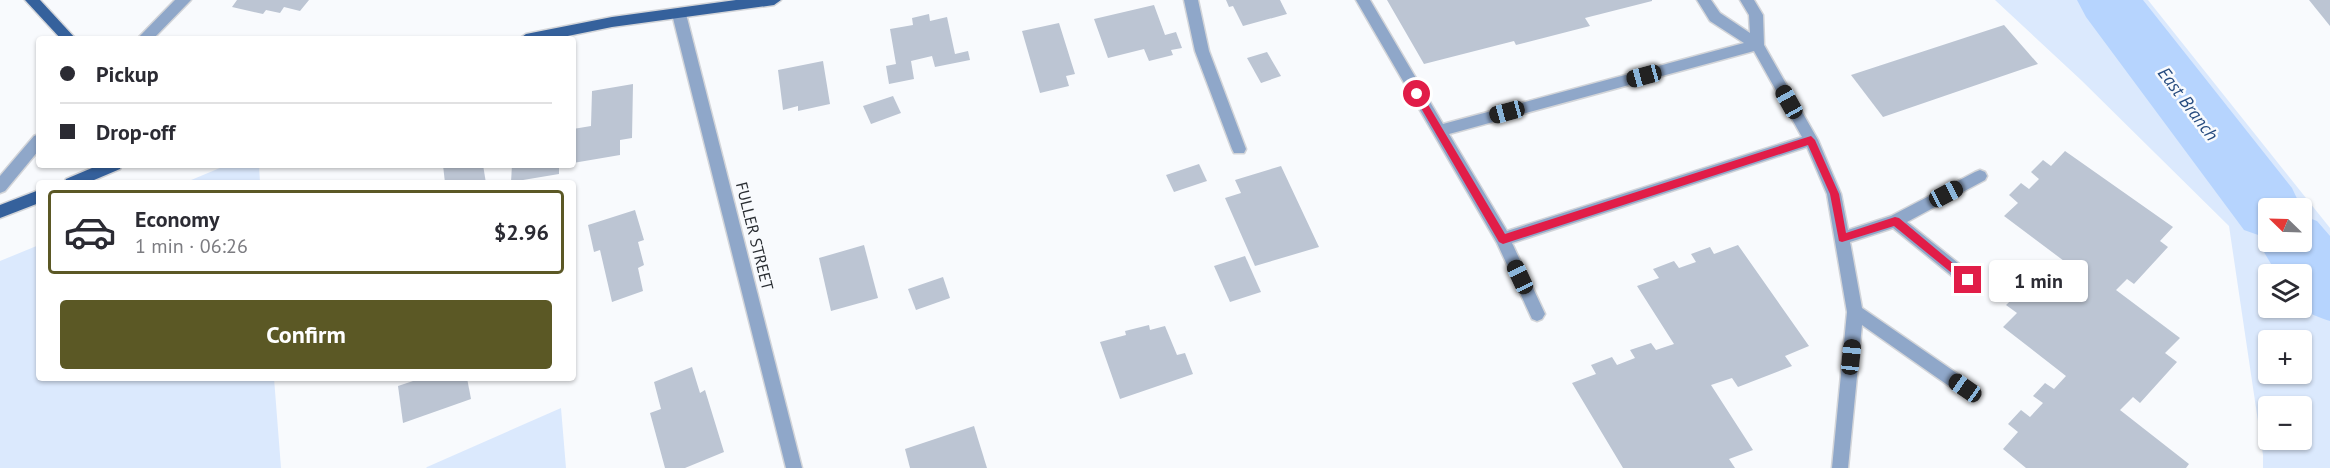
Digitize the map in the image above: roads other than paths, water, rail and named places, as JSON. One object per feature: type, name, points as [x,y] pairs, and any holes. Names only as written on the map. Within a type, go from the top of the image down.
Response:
[{"type":"main road","points":[[32,0],[66,36]]},
{"type":"main road","points":[[541,36],[612,22],[774,0]]},
{"type":"main road","points":[[78,180],[108,168]]},
{"type":"main road","points":[[0,212],[36,197]]},
{"type":"street","points":[[147,36],[184,0]]},
{"type":"street","points":[[1191,0],[1202,51],[1239,149]]},
{"type":"street","points":[[1363,0],[1503,239],[1537,314]]},
{"type":"street","points":[[1704,0],[1715,17],[1757,45],[1811,140],[1834,194],[1855,312],[1839,468]]},
{"type":"street","points":[[1747,0],[1756,15],[1757,45]]},
{"type":"street","name":"FULLER STREET","points":[[679,14],[794,468]]},
{"type":"street","points":[[1439,131],[1757,45]]},
{"type":"street","points":[[1503,239],[1811,140]]},
{"type":"street","points":[[0,187],[36,145]]},
{"type":"street","points":[[1842,238],[1895,221],[1980,176]]},
{"type":"street","points":[[1895,221],[1968,280]]},
{"type":"street","points":[[1855,312],[1965,388]]},
{"type":"waterway","name":"East Branch","points":[[2108,0],[2260,198]]},
{"type":"waterway","name":"East Branch","points":[[2301,252],[2330,290]]}]
